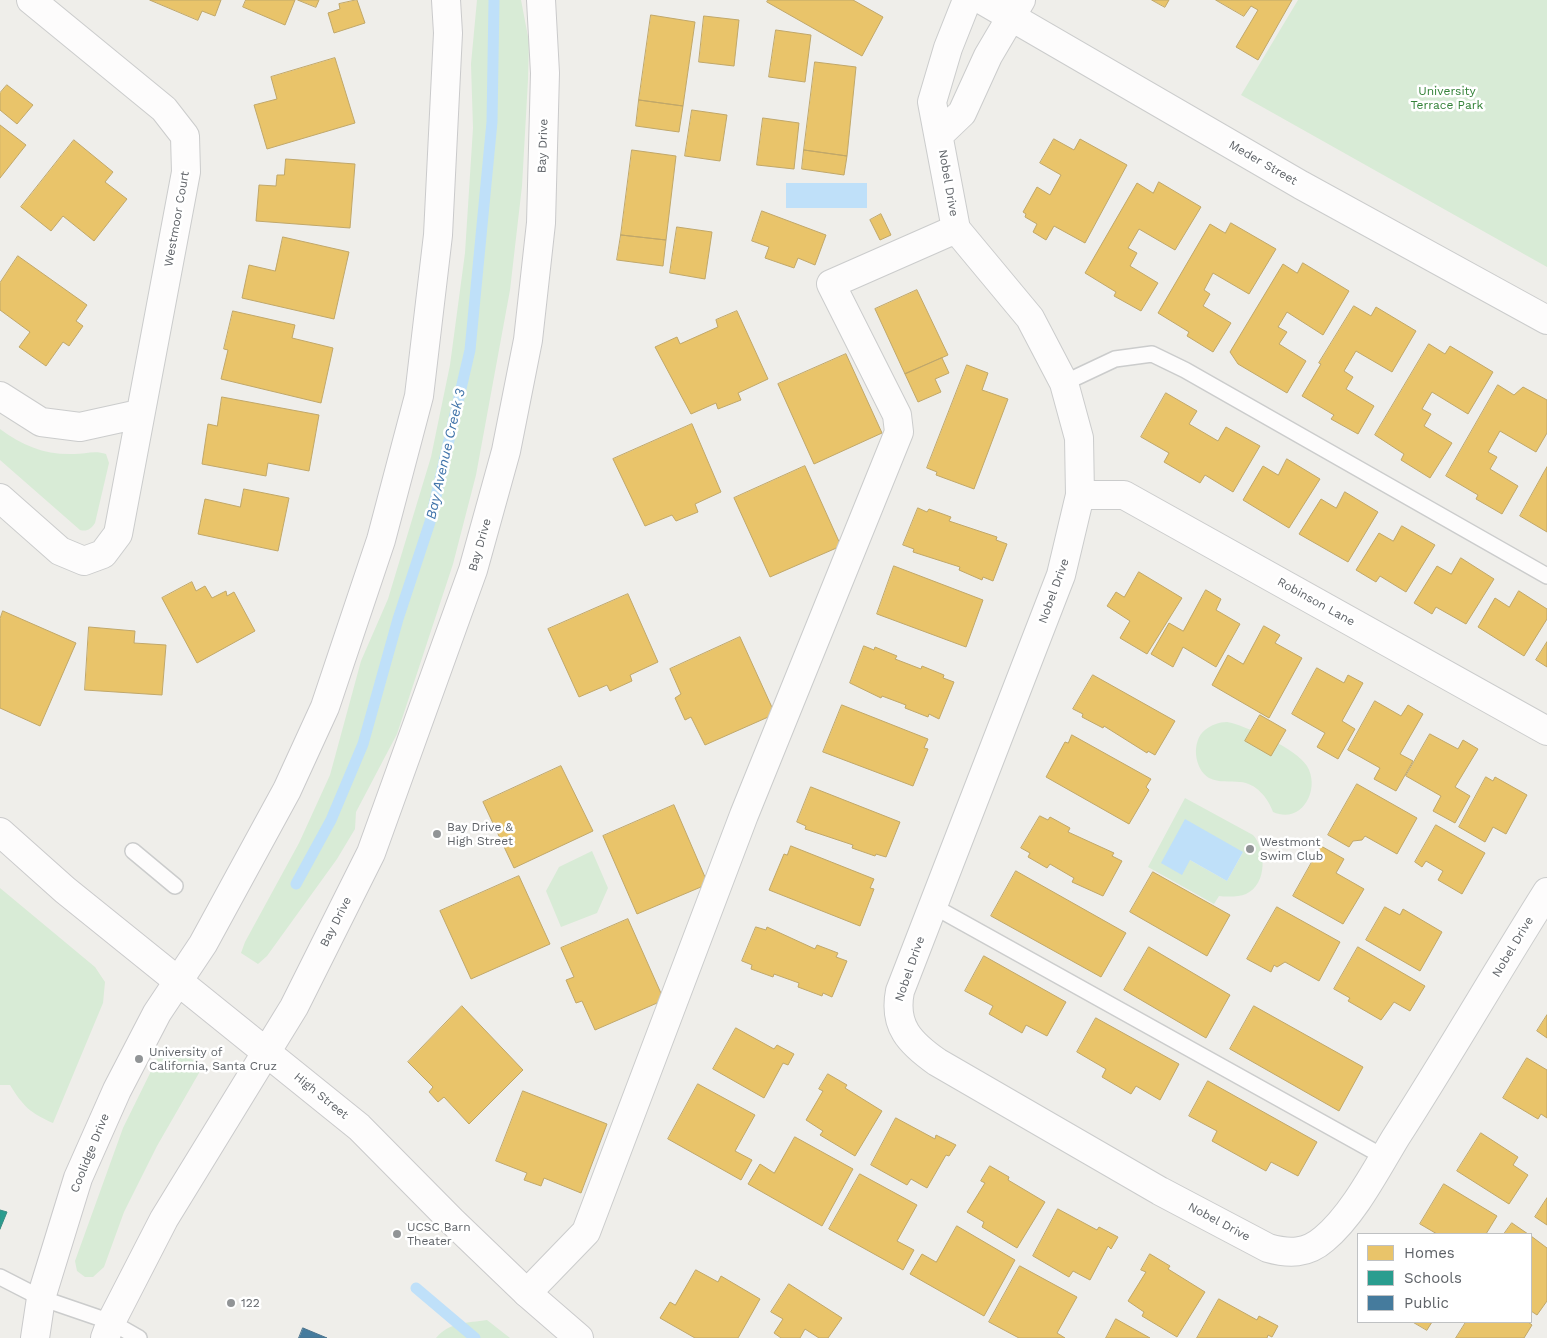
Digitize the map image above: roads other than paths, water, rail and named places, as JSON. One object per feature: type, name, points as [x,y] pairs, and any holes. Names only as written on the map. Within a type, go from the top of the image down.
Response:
[{"type":"street","name":"Westmoor Court","points":[[0,498],[60,551],[84,561],[104,554],[118,534],[139,414],[186,172],[185,136],[164,109],[31,0]]},
{"type":"street","points":[[178,980],[203,944],[287,790],[321,716],[382,540],[419,396],[438,235],[448,33],[446,0]]},
{"type":"street","name":"Bay Drive","points":[[267,1052],[294,1007],[371,853],[473,570],[506,451],[528,340],[541,222],[545,73],[541,0]]},
{"type":"street","name":"Nobel Drive","points":[[967,0],[948,48],[932,102],[940,134],[944,170],[956,229],[1030,318],[1064,383],[1079,438],[1080,495],[1061,575],[907,970],[897,1008],[912,1045],[945,1067],[1160,1191],[1268,1248],[1282,1252],[1298,1252],[1311,1248],[1338,1227],[1384,1157],[1547,892]]},
{"type":"street","name":"Meder Street","points":[[982,0],[1016,9],[1301,185],[1547,320]]},
{"type":"street","name":"Nobel Drive","points":[[940,134],[962,113],[988,56],[1016,9]]},
{"type":"street","points":[[527,1293],[586,1232],[744,815],[899,432],[897,415],[831,284],[956,229]]},
{"type":"street","points":[[0,396],[41,422],[80,427],[139,414]]},
{"type":"street","name":"Robinson Lane","points":[[1080,495],[1124,495],[1547,731]]},
{"type":"street","name":"High Street","points":[[0,832],[65,890],[359,1127],[527,1293],[579,1338]]},
{"type":"street","name":"Coolidge Drive","points":[[35,1338],[40,1298],[78,1178],[117,1090],[157,1013],[178,980]]},
{"type":"street","points":[[108,1330],[164,1219],[267,1052]]},
{"type":"lane","points":[[1064,383],[1115,359],[1152,354],[1185,370],[1547,576]]},
{"type":"lane","points":[[132,851],[175,886]]},
{"type":"lane","points":[[933,906],[1384,1157]]},
{"type":"lane","points":[[0,1277],[108,1330],[139,1338]]},
{"type":"water","points":[[786,183],[867,183],[867,208],[786,208]]},
{"type":"water","points":[[1185,819],[1243,852],[1227,881],[1190,860],[1182,875],[1161,863]]},
{"type":"waterway","name":"Bay Avenue Creek 3","points":[[296,884],[331,820],[363,744],[398,619],[430,522],[470,350],[492,122],[494,0]]},
{"type":"waterway","points":[[416,1288],[475,1338]]},
{"type":"place","name":"Bay Drive & High Street","points":[[437,834]]},
{"type":"place","name":"Westmont Swim Club","points":[[1250,849]]},
{"type":"place","name":"University of California, Santa Cruz","points":[[139,1059]]},
{"type":"place","name":"UCSC Barn Theater","points":[[397,1234]]},
{"type":"place","name":"122","points":[[231,1303]]},
{"type":"park label","name":"University Terrace Park","points":[[1447,98]]}]
